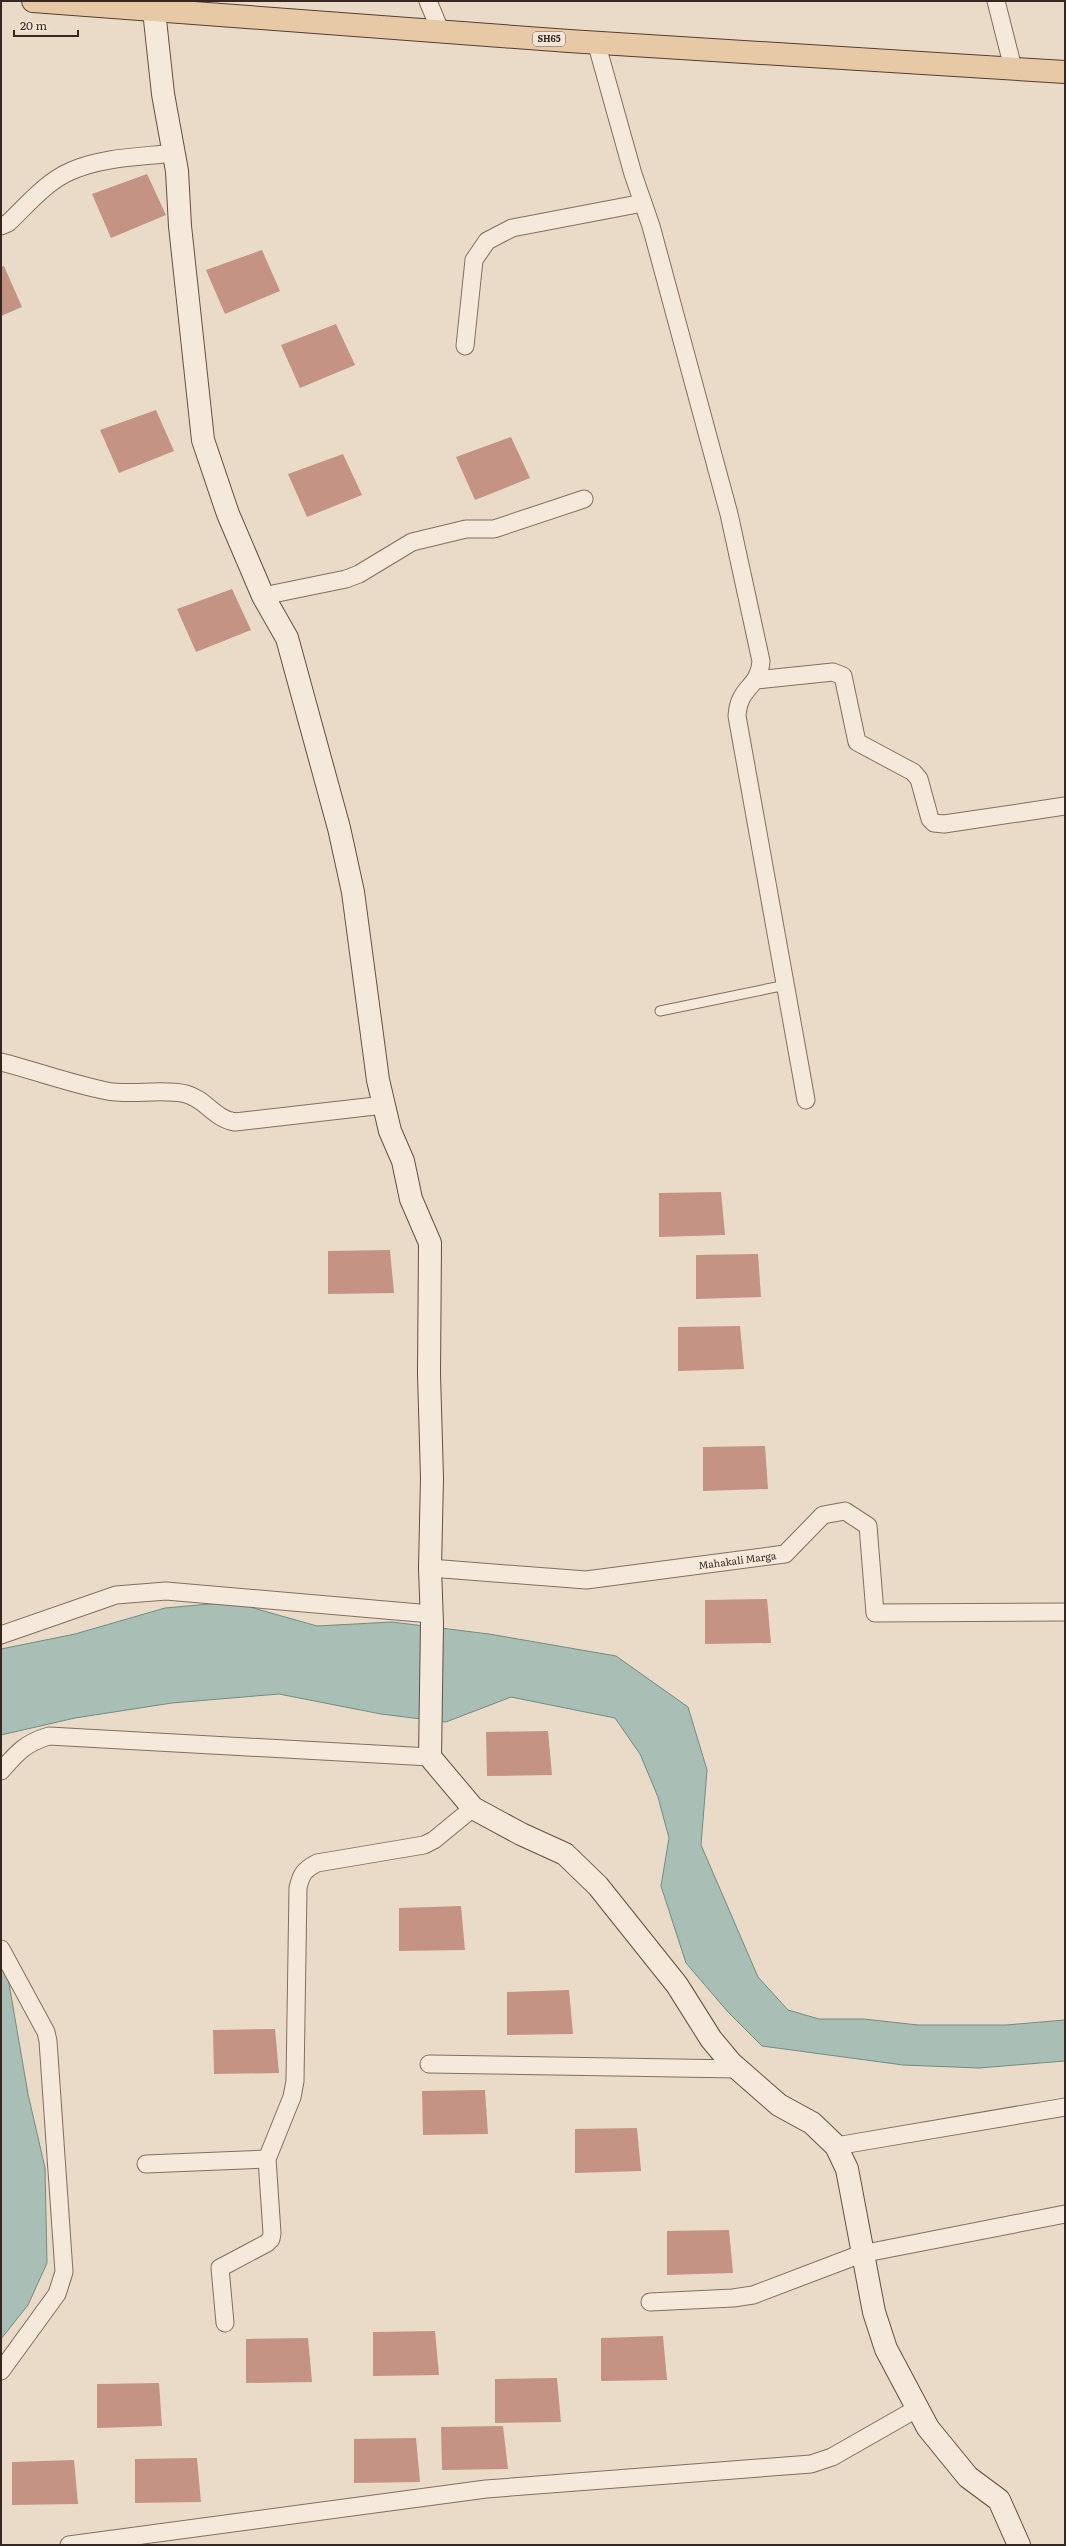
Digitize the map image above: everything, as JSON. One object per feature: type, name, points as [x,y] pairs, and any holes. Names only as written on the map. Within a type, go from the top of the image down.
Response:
[{"type":"main road","name":"SH65","points":[[33,1],[153,5],[596,42],[1065,72]]},
{"type":"main road","points":[[153,5],[163,94],[174,153],[203,440],[228,514],[263,596],[287,638],[340,828],[353,892],[378,1080],[390,1131],[403,1161],[410,1199],[430,1243],[429,1374],[432,1478],[430,1568],[432,1619],[430,1757],[473,1808],[521,1834],[565,1854],[587,1875],[677,1985],[711,2039],[738,2069],[779,2105],[812,2123],[836,2146],[847,2169],[861,2254],[874,2312],[886,2349],[928,2428],[968,2477],[999,2500],[1019,2545]]},
{"type":"street","points":[[428,1],[440,30]]},
{"type":"street","points":[[996,1],[1013,68]]},
{"type":"street","points":[[596,42],[643,203],[729,514],[761,661],[760,672],[756,680],[741,694],[736,716],[806,1100]]},
{"type":"street","points":[[1,226],[8,223],[47,186],[70,171],[93,163],[174,153]]},
{"type":"street","points":[[465,346],[474,260],[487,241],[512,228],[643,203]]},
{"type":"street","points":[[263,596],[346,579],[359,574],[412,542],[466,529],[494,529],[584,499]]},
{"type":"street","points":[[756,680],[833,672],[843,676],[858,742],[913,772],[919,779],[930,819],[934,823],[944,824],[1065,806]]},
{"type":"street","points":[[1,1062],[107,1091],[184,1094],[198,1097],[218,1115],[226,1120],[235,1122],[384,1105]]},
{"type":"street","name":"Mahakali Marga","points":[[430,1568],[586,1580],[785,1554],[824,1515],[845,1511],[868,1526],[876,1613],[1065,1612]]},
{"type":"street","points":[[1,1635],[116,1595],[166,1591],[432,1619]]},
{"type":"street","points":[[1,1771],[18,1752],[32,1741],[49,1736],[430,1757]]},
{"type":"street","points":[[225,2323],[220,2268],[271,2239],[267,2158],[292,2097],[295,2081],[298,1888],[300,1876],[305,1869],[317,1863],[424,1845],[434,1840],[473,1808]]},
{"type":"street","points":[[1,1949],[46,2032],[64,2272],[58,2294],[1,2371]]},
{"type":"street","points":[[429,2064],[738,2069]]},
{"type":"street","points":[[836,2146],[1065,2107]]},
{"type":"street","points":[[146,2164],[267,2158]]},
{"type":"street","points":[[650,2302],[733,2298],[753,2295],[861,2254],[1065,2214]]},
{"type":"street","points":[[69,2545],[486,2489],[811,2464],[832,2457],[918,2408]]},
{"type":"lane","points":[[660,1011],[786,985]]},
{"type":"shaded area","points":[[232,1602],[317,1626],[392,1622],[489,1634],[616,1656],[688,1707],[707,1770],[701,1845],[758,1977],[788,2010],[819,2019],[864,2019],[918,2025],[1006,2025],[1065,2020],[1065,2061],[979,2068],[903,2065],[762,2046],[728,2012],[686,1963],[661,1886],[669,1838],[658,1797],[640,1754],[615,1718],[511,1697],[446,1722],[381,1714],[279,1694],[172,1703],[75,1718],[1,1735],[1,1649],[75,1634],[165,1608]]},
{"type":"shaded area","points":[[1,1960],[7,1972],[28,2094],[45,2168],[47,2263],[28,2305],[1,2339]]},
{"type":"building","points":[[147,174],[166,215],[111,238],[92,194]]},
{"type":"building","points":[[262,250],[280,291],[225,314],[206,270]]},
{"type":"building","points":[[4,266],[22,307],[1,316],[1,267]]},
{"type":"building","points":[[336,324],[355,365],[300,388],[281,345]]},
{"type":"building","points":[[156,410],[174,451],[119,473],[100,430]]},
{"type":"building","points":[[511,437],[530,478],[475,500],[456,457]]},
{"type":"building","points":[[343,454],[362,495],[307,517],[288,474]]},
{"type":"building","points":[[232,589],[251,630],[196,652],[177,609]]},
{"type":"building","points":[[721,1192],[725,1235],[659,1237],[659,1193]]},
{"type":"building","points":[[390,1250],[394,1293],[328,1294],[328,1251]]},
{"type":"building","points":[[758,1254],[761,1297],[696,1299],[696,1255]]},
{"type":"building","points":[[740,1326],[744,1369],[678,1371],[678,1327]]},
{"type":"building","points":[[765,1446],[768,1489],[703,1491],[703,1447]]},
{"type":"building","points":[[767,1599],[771,1643],[705,1644],[705,1600]]},
{"type":"building","points":[[548,1731],[552,1775],[487,1776],[486,1732]]},
{"type":"building","points":[[461,1906],[465,1950],[399,1951],[399,1908]]},
{"type":"building","points":[[569,1990],[573,2034],[507,2035],[507,1992]]},
{"type":"building","points":[[275,2029],[279,2073],[214,2074],[213,2030]]},
{"type":"building","points":[[485,2090],[488,2134],[423,2135],[422,2091]]},
{"type":"building","points":[[637,2128],[641,2171],[575,2173],[575,2129]]},
{"type":"building","points":[[729,2230],[733,2273],[667,2275],[667,2231]]},
{"type":"building","points":[[435,2331],[439,2375],[373,2376],[373,2332]]},
{"type":"building","points":[[663,2336],[667,2380],[601,2381],[601,2338]]},
{"type":"building","points":[[308,2338],[312,2382],[246,2383],[246,2339]]},
{"type":"building","points":[[557,2378],[561,2422],[495,2423],[495,2379]]},
{"type":"building","points":[[159,2383],[162,2426],[97,2428],[97,2384]]},
{"type":"building","points":[[503,2426],[508,2469],[442,2470],[441,2427]]},
{"type":"building","points":[[416,2438],[420,2482],[354,2483],[354,2439]]},
{"type":"building","points":[[197,2458],[201,2502],[135,2503],[135,2459]]},
{"type":"building","points":[[74,2460],[78,2504],[12,2505],[12,2462]]}]
